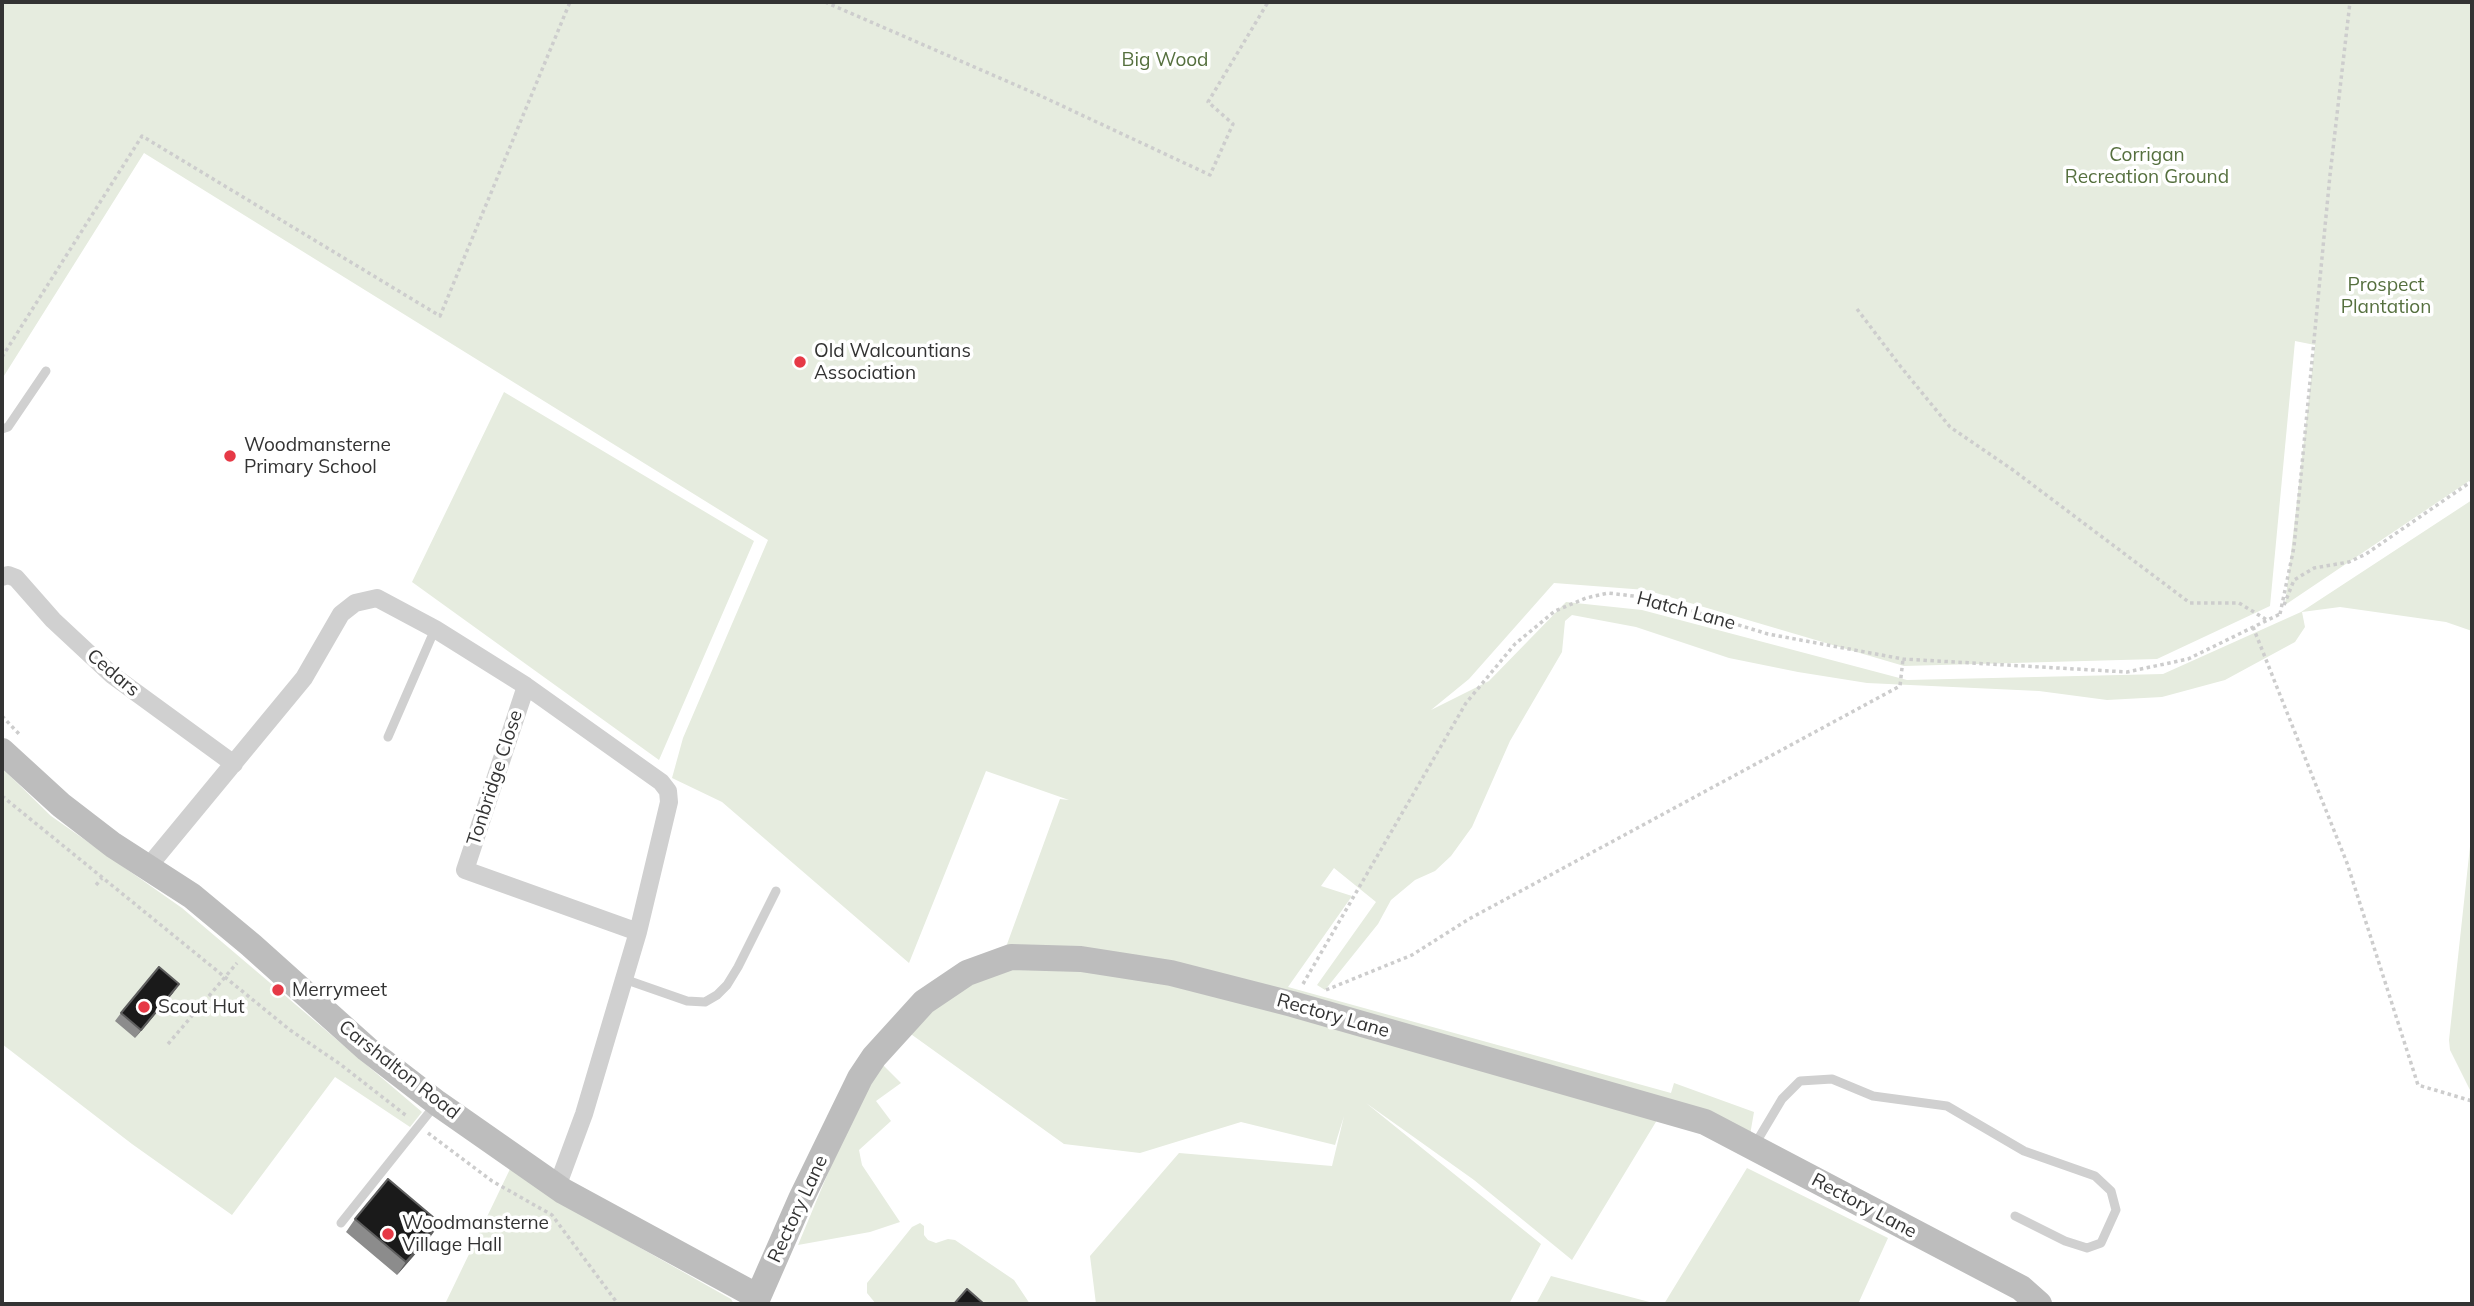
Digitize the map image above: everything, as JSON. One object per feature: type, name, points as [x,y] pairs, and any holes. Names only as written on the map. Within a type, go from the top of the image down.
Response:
[{"type":"main road","name":"Carshalton Road","points":[[2,751],[71,813],[113,845],[192,896],[367,1049],[437,1103],[557,1187],[757,1301]]},
{"type":"main road","name":"Rectory Lane","points":[[757,1301],[807,1187],[873,1057],[924,1002],[967,973],[1011,957],[1081,959],[1171,973],[1292,1004],[1704,1122],[2021,1288],[2039,1304]]},
{"type":"street","name":"Cedars","points":[[2,577],[8,575],[16,578],[53,620],[112,676],[234,764]]},
{"type":"street","points":[[148,867],[304,678],[341,614],[355,603],[377,598],[435,629],[526,686],[661,782],[668,791],[669,802],[638,932],[584,1114],[557,1187]]},
{"type":"street","name":"Tonbridge Close","points":[[526,686],[457,871],[638,932]]},
{"type":"lane","points":[[2,429],[8,427],[46,371]]},
{"type":"lane","points":[[388,737],[435,629]]},
{"type":"lane","points":[[624,979],[687,1001],[705,1002],[727,985],[776,891]]},
{"type":"lane","points":[[1753,1148],[1782,1099],[1800,1082],[1832,1079],[1873,1096],[1947,1106],[2024,1151],[2095,1176],[2112,1191],[2116,1210],[2101,1242],[2087,1248],[2065,1241],[2015,1216]]},
{"type":"lane","points":[[341,1223],[437,1103]]},
{"type":"path","points":[[2,357],[142,136],[440,316],[570,2]]},
{"type":"path","points":[[825,2],[1041,96],[1210,175],[1233,124],[1208,102],[1269,2]]},
{"type":"path","points":[[2280,614],[2294,547],[2330,175],[2350,2]]},
{"type":"path","points":[[1857,309],[1950,427],[2013,470],[2190,603],[2239,603],[2267,620]]},
{"type":"path","points":[[2280,614],[2294,580],[2314,568],[2348,562],[2366,554],[2472,481]]},
{"type":"path","name":"Hatch Lane","points":[[1292,1004],[1466,703],[1515,644],[1555,611],[1586,598],[1608,593],[1650,598],[1768,634],[1903,659],[2127,672],[2188,659],[2280,614]]},
{"type":"path","points":[[2253,627],[2347,863],[2418,1085],[2472,1101]]},
{"type":"path","points":[[1325,990],[1412,955],[1469,919],[1900,686],[1903,659]]},
{"type":"path","points":[[2,796],[290,1030],[340,1064],[492,1181],[552,1215],[618,1304]]},
{"type":"path","points":[[96,886],[102,878]]},
{"type":"path","points":[[168,1044],[251,945]]},
{"type":"green space","points":[[2,2],[2472,2],[2472,479],[2285,605],[2315,345],[2295,341],[2270,606],[2157,659],[1904,666],[1646,590],[1554,583],[1469,679],[1431,710],[1489,681],[1566,602],[1642,610],[1907,680],[2163,674],[2301,612],[2472,500],[2472,631],[2446,622],[2340,607],[2302,612],[2305,627],[2295,642],[2225,680],[2162,697],[2107,700],[2039,691],[1867,683],[1729,658],[1636,627],[1572,615],[1565,621],[1562,652],[1510,741],[1472,827],[1451,856],[1435,871],[1415,880],[1391,900],[1378,924],[1325,990],[1317,985],[1376,902],[1334,868],[1321,886],[1352,896],[1288,987],[1671,1093],[1674,1083],[1754,1112],[1750,1135],[1668,1102],[1572,1260],[1474,1180],[1366,1103],[1541,1244],[1509,1304],[1096,1304],[1090,1256],[1179,1153],[1332,1166],[1344,1116],[1335,1145],[1241,1122],[1140,1153],[1064,1144],[908,1032],[1006,947],[1060,799],[1069,800],[986,771],[909,963],[722,802],[672,778],[683,738],[768,540],[144,153],[2,379]]},
{"type":"green space","points":[[504,392],[754,541],[659,760],[412,582]]},
{"type":"green space","points":[[2,768],[51,816],[182,908],[422,1112],[410,1127],[335,1077],[232,1215],[132,1144],[2,1044]]},
{"type":"green space","points":[[2472,828],[2472,1094],[2450,1050],[2449,1040]]},
{"type":"green space","points":[[880,1062],[901,1083],[876,1101],[891,1121],[859,1150],[862,1165],[900,1222],[870,1232],[798,1245],[848,1125]]},
{"type":"green space","points":[[1747,1168],[1888,1238],[1858,1304],[1664,1304]]},
{"type":"green space","points":[[510,1169],[552,1198],[731,1299],[734,1304],[445,1304]]},
{"type":"green space","points":[[920,1223],[924,1226],[924,1235],[928,1240],[936,1243],[955,1240],[1014,1280],[1030,1304],[876,1304],[867,1293],[867,1283],[912,1227]]},
{"type":"green space","points":[[1551,1276],[1657,1304],[1536,1304]]},
{"type":"building","name":"Scout Hut","points":[[159,967],[179,984],[141,1030],[121,1013]]},
{"type":"building","name":"Woodmansterne Village Hall","points":[[388,1179],[440,1223],[406,1262],[355,1219]]},
{"type":"building","points":[[967,1289],[984,1304],[954,1304]]},
{"type":"place","name":"Old Walcountians Association","points":[[800,362]]},
{"type":"place","name":"Woodmansterne Primary School","points":[[230,456]]},
{"type":"place","name":"Merrymeet","points":[[278,990]]},
{"type":"place","name":"Scout Hut","points":[[144,1007]]},
{"type":"place","name":"Woodmansterne Village Hall","points":[[388,1234]]},
{"type":"park label","name":"Big Wood","points":[[1165,60]]},
{"type":"park label","name":"Corrigan Recreation Ground","points":[[2147,166]]},
{"type":"park label","name":"Prospect Plantation","points":[[2386,296]]}]
